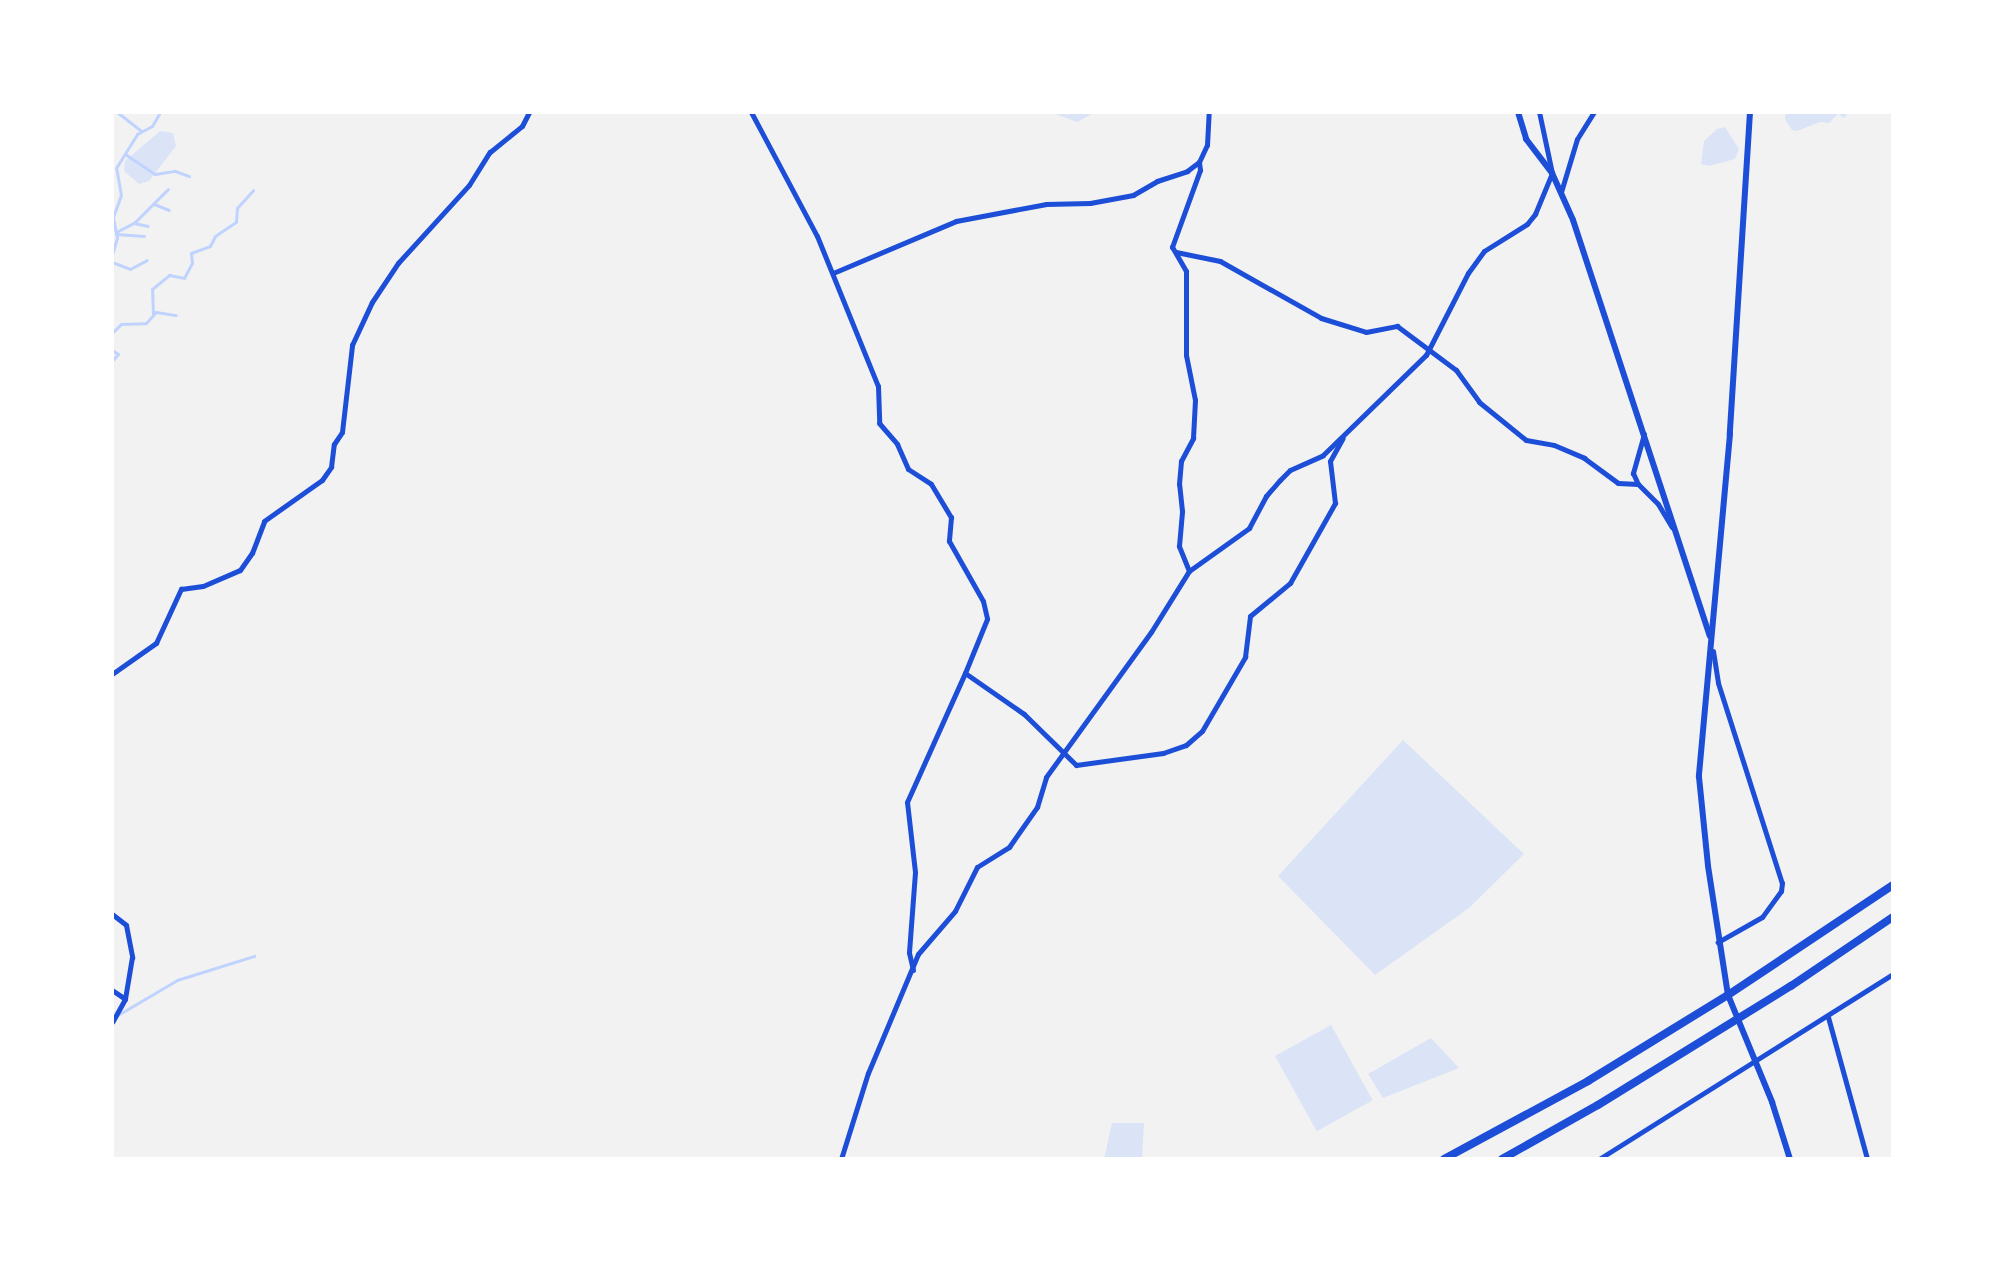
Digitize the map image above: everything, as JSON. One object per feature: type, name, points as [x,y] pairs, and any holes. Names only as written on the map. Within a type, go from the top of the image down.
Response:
[{"type":"highway","points":[[1444,1159],[1588,1081],[1728,995],[1893,885]]},
{"type":"highway","points":[[1502,1159],[1598,1105],[1738,1019],[1893,917]]},
{"type":"street","points":[[112,674],[156,643],[181,589],[203,586],[240,570],[252,553],[264,521],[322,480],[331,467],[334,444],[342,432],[352,345],[372,302],[398,263],[469,185],[490,152],[522,126],[529,112]]},
{"type":"street","points":[[751,112],[817,236],[833,273],[878,386],[879,423],[897,444],[908,469],[931,484],[951,517],[949,541],[983,601],[987,619],[907,802],[915,872],[909,952],[913,973]]},
{"type":"street","points":[[833,273],[956,221],[1046,204],[1090,203],[1133,195],[1157,181],[1187,171],[1199,162],[1207,145],[1209,112]]},
{"type":"street","points":[[1518,112],[1526,139],[1552,173]]},
{"type":"street","points":[[1539,112],[1552,173],[1644,434],[1710,638],[1718,683],[1782,883],[1781,891],[1762,917],[1718,942]]},
{"type":"street","points":[[1561,193],[1577,139],[1594,112]]},
{"type":"street","points":[[1750,112],[1741,281],[1699,777],[1718,942],[1728,995],[1756,1062],[1790,1159]]},
{"type":"street","points":[[1189,571],[1179,546],[1182,511],[1179,484],[1181,461],[1193,438],[1195,400],[1186,355],[1186,271],[1172,247],[1200,170],[1199,162]]},
{"type":"street","points":[[841,1159],[868,1073],[913,973],[918,954],[955,911],[977,867],[1009,847],[1037,807],[1046,777],[1151,632],[1189,571],[1249,528],[1266,496],[1290,470],[1323,455],[1431,349],[1468,273],[1484,251],[1527,224],[1545,194],[1552,173]]},
{"type":"street","points":[[1176,252],[1220,261],[1321,318],[1366,332],[1397,326],[1456,370],[1479,402],[1526,440],[1554,445],[1584,458],[1618,483],[1638,484]]},
{"type":"street","points":[[965,673],[1024,714],[1076,765],[1163,753],[1186,745],[1202,731],[1245,657],[1250,616],[1290,583],[1335,503],[1330,461],[1346,434]]},
{"type":"street","points":[[1644,434],[1633,461],[1638,484],[1658,504],[1676,535]]},
{"type":"street","points":[[112,914],[126,925],[132,957],[125,999],[112,1022]]},
{"type":"street","points":[[1599,1159],[1885,979],[1893,977]]},
{"type":"street","points":[[112,990],[125,999]]},
{"type":"street","points":[[1828,1017],[1867,1159]]},
{"type":"shaded area","points":[[1050,112],[1096,112],[1077,122]]},
{"type":"shaded area","points":[[1786,112],[1849,112],[1844,118],[1838,114],[1829,123],[1820,122],[1797,131],[1792,130],[1785,119]]},
{"type":"shaded area","points":[[1725,127],[1739,149],[1735,159],[1709,166],[1701,164],[1704,141],[1717,129]]},
{"type":"shaded area","points":[[160,131],[173,133],[176,146],[149,181],[139,184],[124,171],[125,161]]},
{"type":"shaded area","points":[[1403,740],[1524,854],[1469,908],[1375,975],[1278,876]]},
{"type":"shaded area","points":[[1331,1025],[1373,1100],[1317,1131],[1275,1056]]},
{"type":"shaded area","points":[[1431,1038],[1459,1068],[1383,1098],[1368,1074]]},
{"type":"shaded area","points":[[1112,1123],[1144,1123],[1142,1159],[1104,1159]]},
{"type":"waterway","points":[[117,112],[141,131]]},
{"type":"waterway","points":[[112,255],[117,238],[113,217],[121,195],[116,168],[137,134],[152,126],[160,112]]},
{"type":"waterway","points":[[125,154],[155,174],[175,171],[189,176]]},
{"type":"waterway","points":[[116,232],[134,223],[168,189]]},
{"type":"waterway","points":[[153,315],[152,289],[169,275],[184,278],[192,263],[191,253],[210,246],[215,236],[236,222],[237,208],[253,190]]},
{"type":"waterway","points":[[154,204],[169,210]]},
{"type":"waterway","points":[[134,223],[148,226]]},
{"type":"waterway","points":[[116,234],[144,236]]},
{"type":"waterway","points":[[112,262],[130,269],[147,260]]},
{"type":"waterway","points":[[112,333],[121,324],[146,323],[156,312],[176,315]]},
{"type":"waterway","points":[[112,350],[118,354],[112,361]]},
{"type":"waterway","points":[[116,1016],[177,980],[254,956]]}]
